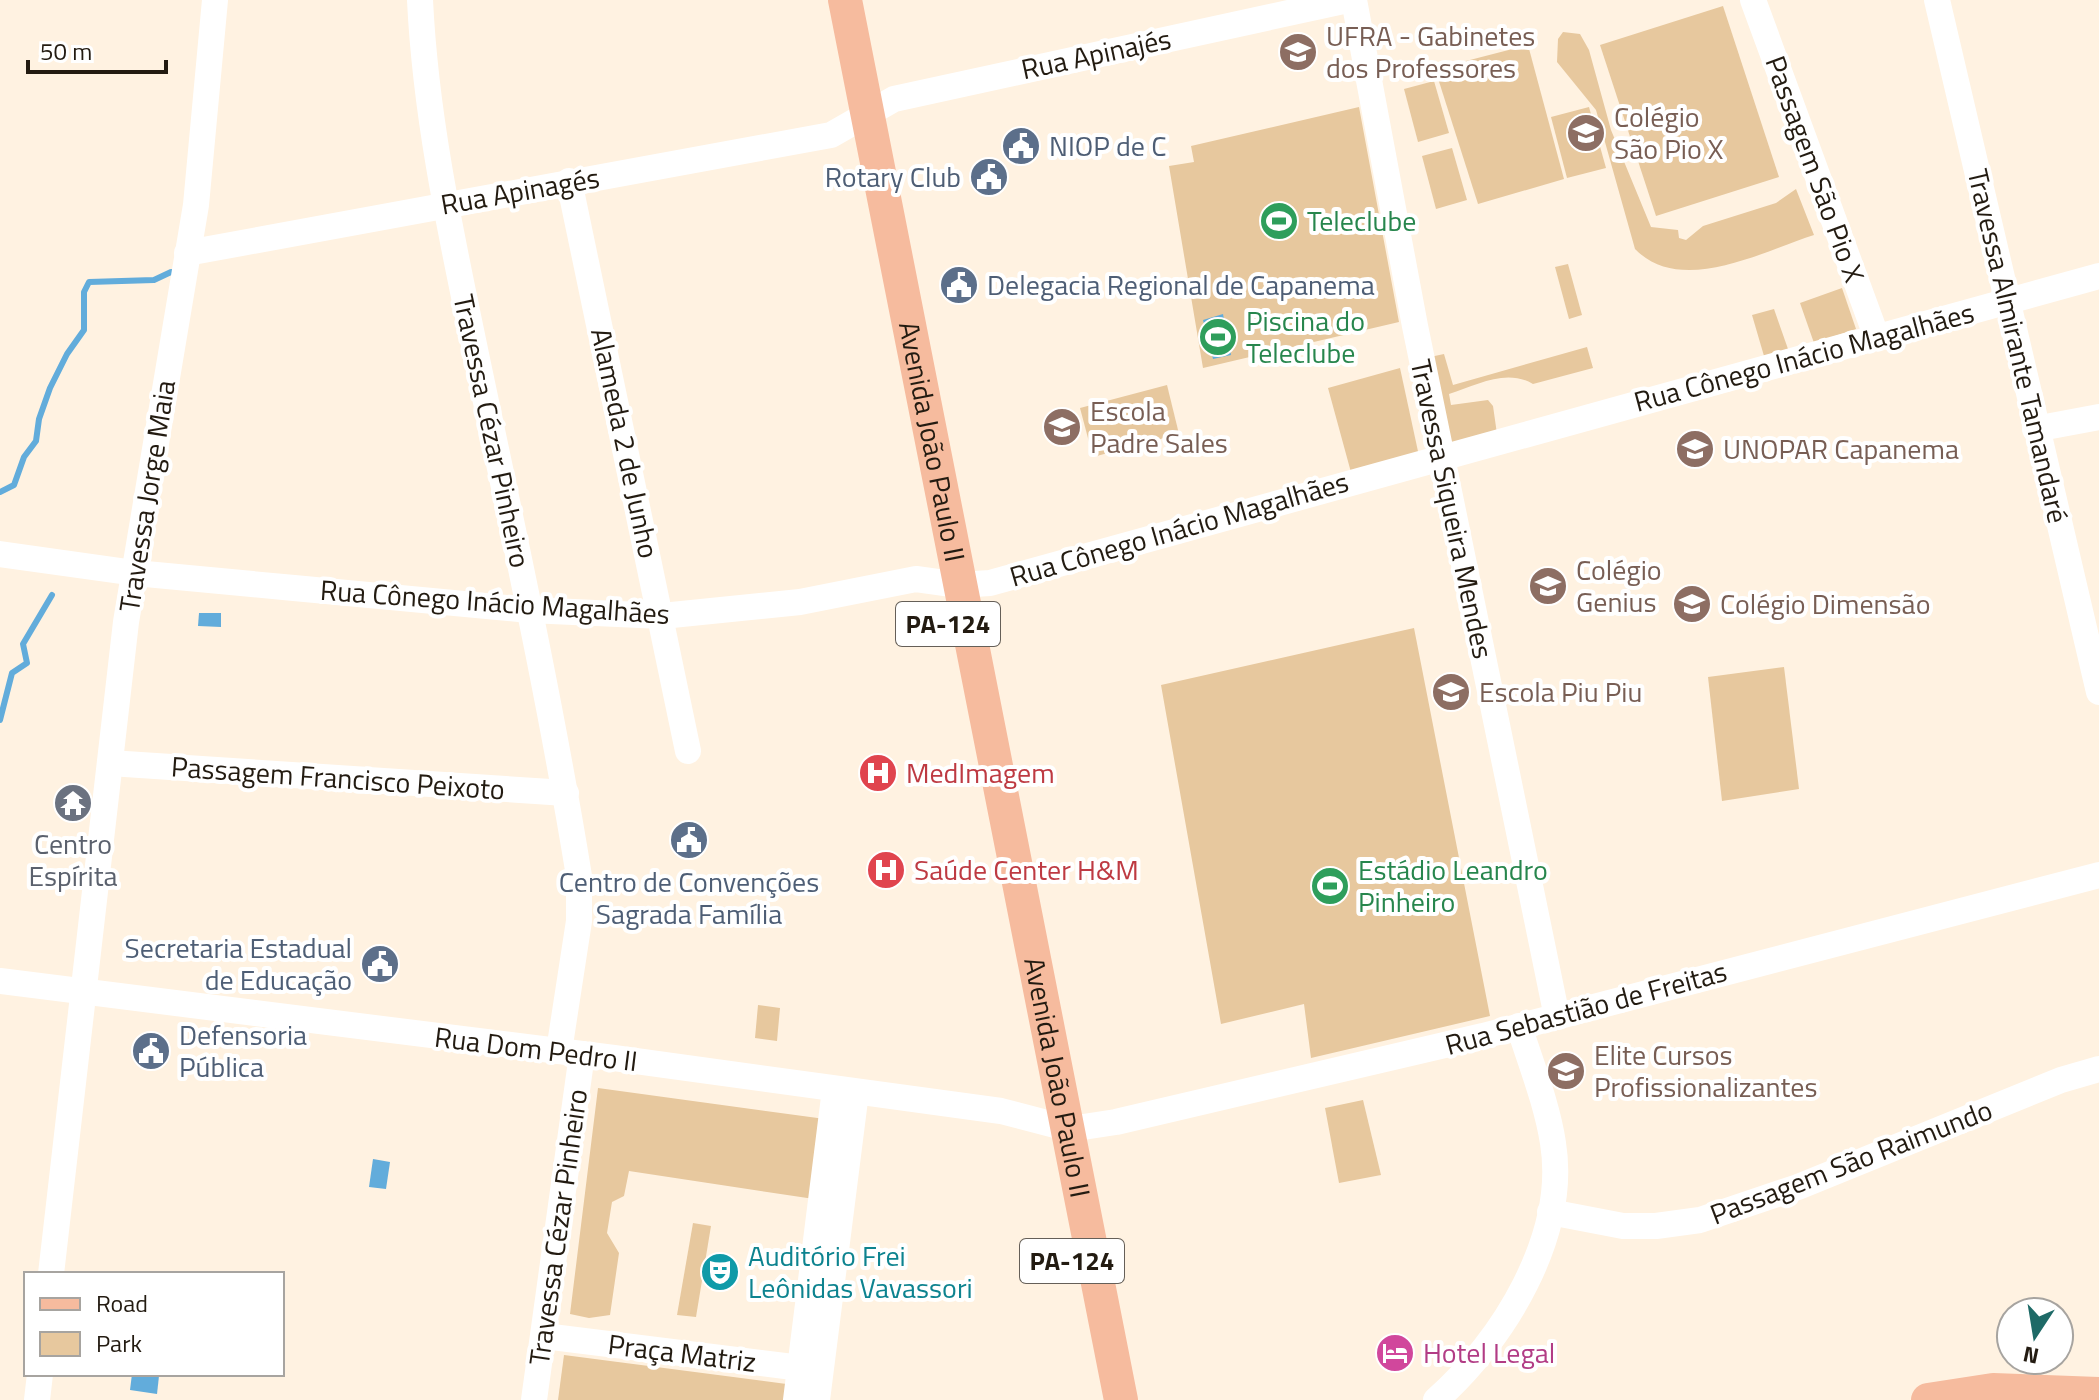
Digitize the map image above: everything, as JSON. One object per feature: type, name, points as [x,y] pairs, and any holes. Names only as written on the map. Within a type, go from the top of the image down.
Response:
[{"type":"main road","name":"Avenida João Paulo II","points":[[826,0],[860,119]]},
{"type":"main road","name":"Avenida João Paulo II","points":[[845,0],[860,119],[949,583],[1058,1126],[1121,1400]]},
{"type":"main road","name":"Avenida João Paulo II","points":[[1058,1126],[1099,1400]]},
{"type":"main road","points":[[1928,1400],[1993,1390],[2099,1394]]},
{"type":"street","name":"Travessa Jorge Maia","points":[[51,1272],[110,763],[135,573],[202,149],[215,0]]},
{"type":"street","name":"Travessa Cézar Pinheiro","points":[[420,0],[425,85],[445,204],[566,793],[581,905],[571,1053],[544,1336],[534,1400]]},
{"type":"street","name":"Rua Apinajés","points":[[860,119],[908,95],[1348,0]]},
{"type":"street","name":"Travessa Siqueira Mendes","points":[[1354,0],[1441,456],[1557,1017]]},
{"type":"street","name":"Passagem São Pio X","points":[[1753,0],[1877,338]]},
{"type":"street","name":"Travessa Almirante Tamandaré","points":[[1937,0],[2099,692]]},
{"type":"street","name":"Rua Apinagés","points":[[187,253],[817,138],[860,119]]},
{"type":"street","name":"Alameda 2 de Junho","points":[[569,181],[688,751]]},
{"type":"street","name":"Rua Cônego Inácio Magalhães","points":[[0,554],[135,573],[529,610],[662,616],[800,602],[916,579],[990,583],[2099,276]]},
{"type":"street","points":[[2035,429],[2099,417]]},
{"type":"street","name":"Passagem Francisco Peixoto","points":[[110,763],[566,793]]},
{"type":"street","name":"Rua Sebastião de Freitas","points":[[1058,1126],[1116,1122],[1557,1017],[2099,875]]},
{"type":"street","name":"Rua Dom Pedro II","points":[[0,981],[1001,1111],[1058,1126]]},
{"type":"street","points":[[1436,1400],[1487,1348],[1508,1315],[1527,1282],[1550,1212],[1554,1145],[1519,1026]]},
{"type":"street","name":"Passagem São Raimundo","points":[[1550,1212],[1623,1226],[1656,1226],[1700,1220],[1798,1187],[2061,1080],[2099,1069]]},
{"type":"street","points":[[796,1400],[810,1369],[846,1090]]},
{"type":"street","name":"Praça Matriz","points":[[544,1336],[810,1369]]},
{"type":"street","points":[[810,1369],[817,1400]]},
{"type":"street","points":[[37,1400],[40,1376]]},
{"type":"green space","points":[[1723,6],[1779,177],[1656,216],[1600,45]]},
{"type":"green space","points":[[1563,32],[1580,34],[1589,50],[1611,130],[1651,227],[1678,230],[1679,238],[1686,240],[1703,226],[1776,203],[1796,189],[1814,235],[1746,259],[1698,270],[1675,269],[1654,263],[1635,249],[1596,110],[1557,62],[1558,39]]},
{"type":"green space","points":[[1528,45],[1564,179],[1478,204],[1435,69]]},
{"type":"green space","points":[[1434,81],[1449,133],[1418,142],[1404,89]]},
{"type":"green space","name":"Teleclube","points":[[1359,107],[1399,322],[1203,368],[1169,166],[1194,162],[1191,146]]},
{"type":"green space","points":[[1589,107],[1606,168],[1567,178],[1551,117]]},
{"type":"green space","points":[[1452,148],[1467,200],[1436,209],[1422,156]]},
{"type":"green space","points":[[1568,264],[1582,315],[1569,319],[1555,267]]},
{"type":"green space","points":[[1842,288],[1856,329],[1814,343],[1800,303]]},
{"type":"green space","points":[[1774,309],[1788,349],[1764,356],[1752,315]]},
{"type":"green space","points":[[1587,347],[1593,368],[1533,384],[1523,379],[1502,378],[1449,394],[1451,405],[1488,400],[1493,406],[1497,434],[1456,446],[1451,442],[1430,357],[1444,354],[1453,385]]},
{"type":"green space","points":[[1400,368],[1419,456],[1352,476],[1328,388]]},
{"type":"green space","points":[[1167,385],[1179,434],[1093,457],[1080,408]]},
{"type":"green space","name":"Estádio Leandro Pinheiro","points":[[1414,628],[1490,1016],[1311,1058],[1304,1004],[1221,1024],[1161,685]]},
{"type":"green space","points":[[1784,667],[1799,789],[1722,801],[1708,677]]},
{"type":"green space","points":[[758,1005],[780,1008],[777,1041],[755,1038]]},
{"type":"green space","points":[[598,1088],[825,1119],[814,1199],[629,1171],[624,1196],[612,1202],[607,1233],[619,1253],[610,1315],[589,1318],[570,1314]]},
{"type":"green space","points":[[1363,1100],[1381,1175],[1339,1183],[1325,1108]]},
{"type":"green space","points":[[693,1223],[711,1226],[696,1317],[677,1315]]},
{"type":"green space","points":[[564,1355],[794,1385],[792,1400],[558,1400]]},
{"type":"water","name":"Piscina do Teleclube","points":[[1223,314],[1231,355],[1213,359],[1203,320]]},
{"type":"water","points":[[199,613],[221,613],[221,627],[198,626]]},
{"type":"water","points":[[373,1159],[390,1162],[386,1189],[369,1187]]},
{"type":"water","points":[[132,1376],[159,1376],[157,1394],[130,1390]]},
{"type":"waterway","points":[[0,492],[14,485],[24,457],[36,441],[39,419],[50,388],[67,354],[84,330],[84,292],[89,282],[154,280],[171,272]]},
{"type":"waterway","points":[[0,720],[12,673],[27,663],[23,644],[52,595]]},
{"type":"place","name":"UFRA - Gabinetes dos Professores","points":[[1298,52]]},
{"type":"place","name":"Colégio São Pio X","points":[[1586,133]]},
{"type":"place","name":"NIOP de C","points":[[1021,146]]},
{"type":"place","name":"Rotary Club","points":[[989,177]]},
{"type":"place","name":"Teleclube","points":[[1279,221]]},
{"type":"place","name":"Delegacia Regional de Capanema","points":[[959,285]]},
{"type":"place","name":"Piscina do Teleclube","points":[[1218,337]]},
{"type":"place","name":"Escola Padre Sales","points":[[1062,427]]},
{"type":"place","name":"UNOPAR Capanema","points":[[1695,449]]},
{"type":"place","name":"Colégio Genius","points":[[1548,586]]},
{"type":"place","name":"Colégio Dimensão","points":[[1692,604]]},
{"type":"place","name":"Escola Piu Piu","points":[[1451,692]]},
{"type":"place","name":"MedImagem","points":[[878,773]]},
{"type":"place","name":"Centro Espírita","points":[[73,803]]},
{"type":"place","name":"Centro de Convenções Sagrada Família","points":[[689,840]]},
{"type":"place","name":"Saúde Center H&M","points":[[886,870]]},
{"type":"place","name":"Estádio Leandro Pinheiro","points":[[1330,886]]},
{"type":"place","name":"Secretaria Estadual de Educação","points":[[380,964]]},
{"type":"place","name":"Defensoria Pública","points":[[151,1051]]},
{"type":"place","name":"Elite Cursos Profissionalizantes","points":[[1566,1071]]},
{"type":"place","name":"Auditório Frei Leônidas Vavassori","points":[[720,1272]]},
{"type":"place","name":"Hotel Legal","points":[[1395,1353]]}]
